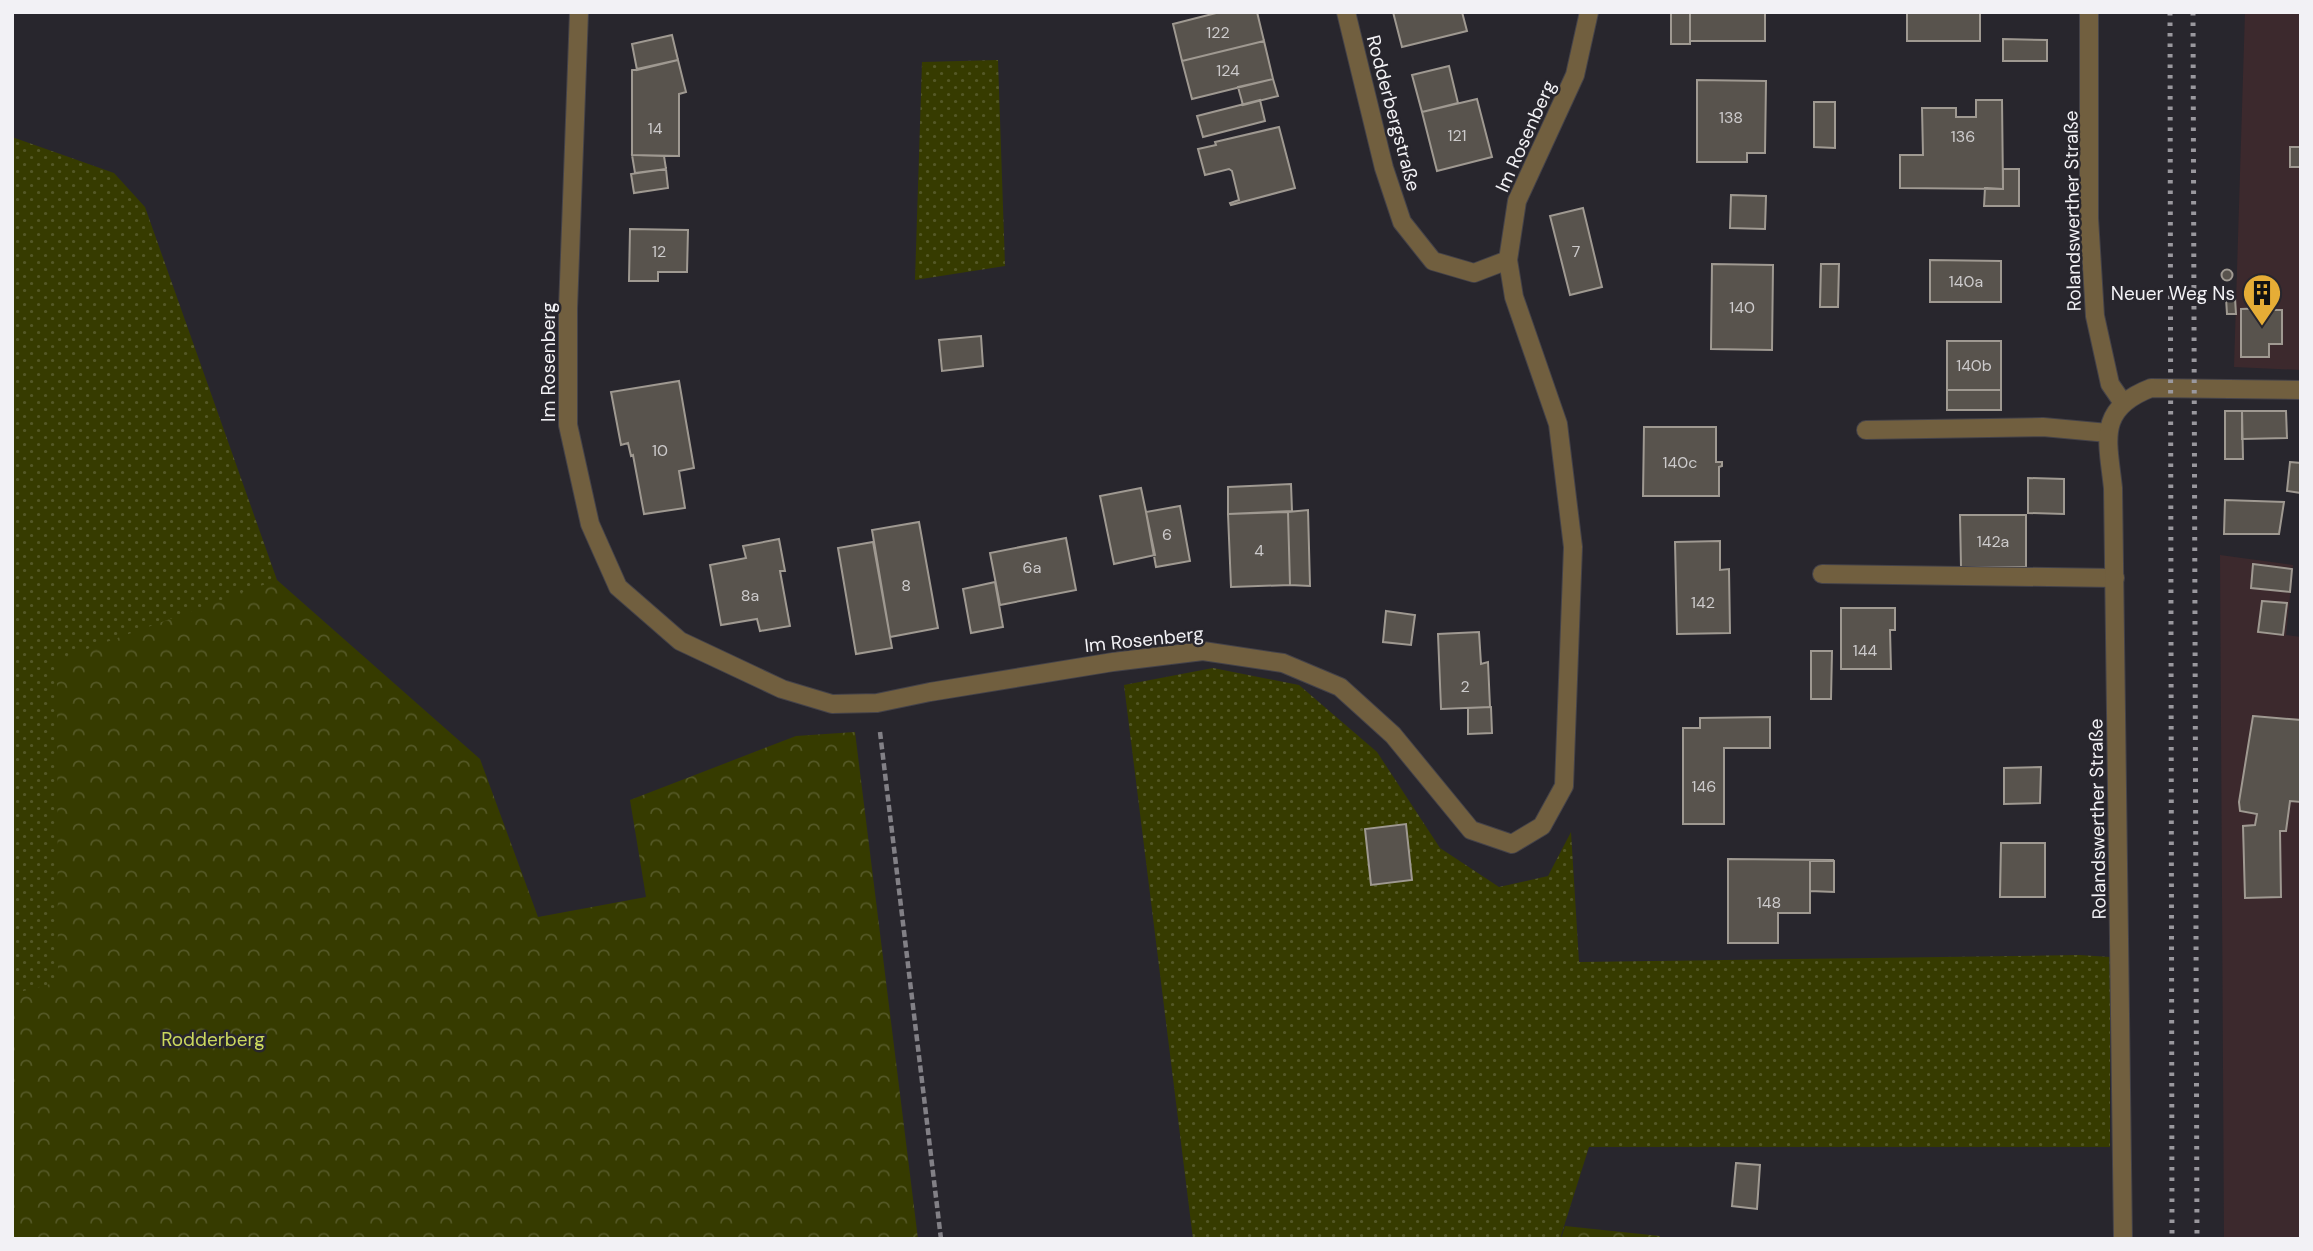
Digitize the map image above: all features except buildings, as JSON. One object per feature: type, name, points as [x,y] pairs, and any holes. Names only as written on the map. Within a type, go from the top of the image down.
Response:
[{"type":"street","name":"Im Rosenberg","points":[[579,12],[568,309],[568,425],[590,524],[618,587],[680,641],[782,689],[832,704],[877,703],[1113,662],[1203,651],[1283,663],[1340,687],[1393,735],[1471,830],[1512,844],[1542,826],[1564,786],[1573,547],[1558,424],[1514,297],[1508,260],[1517,201],[1575,75],[1589,12]]},
{"type":"street","name":"Rodderbergstraße","points":[[1346,12],[1384,167],[1402,222],[1433,261],[1474,273],[1508,260]]},
{"type":"street","name":"Rolandswerther Straße","points":[[2089,12],[2089,218],[2095,316],[2110,384],[2123,403]]},
{"type":"street","points":[[1866,430],[2043,427],[2108,433],[2113,418],[2123,403],[2151,388],[2301,390]]},
{"type":"street","name":"Rolandswerther Straße","points":[[2108,433],[2113,488],[2115,578],[2123,1239]]},
{"type":"street","points":[[1822,575],[2115,578]]},
{"type":"path","points":[[877,703],[941,1239]]},
{"type":"shaded area","points":[[2245,12],[2301,12],[2301,370],[2234,367]]},
{"type":"shaded area","points":[[2220,555],[2293,565],[2286,635],[2301,637],[2301,1239],[2224,1239]]},
{"type":"green space","points":[[998,60],[1005,266],[915,280],[922,62]]},
{"type":"green space","points":[[12,137],[114,173],[145,207],[277,580],[12,1239]]},
{"type":"green space","name":"Rodderberg","points":[[277,580],[480,759],[538,917],[646,897],[630,800],[796,736],[855,732],[918,1239],[12,1239],[12,994],[58,982],[57,660]]},
{"type":"green space","points":[[1213,668],[1299,685],[1377,752],[1440,848],[1499,887],[1548,876],[1571,832],[1579,962],[2079,955],[2110,957],[2110,1147],[1589,1147],[1560,1239],[1193,1239],[1124,685]]},
{"type":"green space","points":[[1565,1226],[1660,1236],[1660,1239],[1561,1239]]},
{"type":"railway","points":[[2170,12],[2172,1239]]},
{"type":"railway","points":[[2193,12],[2197,1239]]},
{"type":"place","name":"Neuer Weg Ns","points":[[2262,327]]}]
